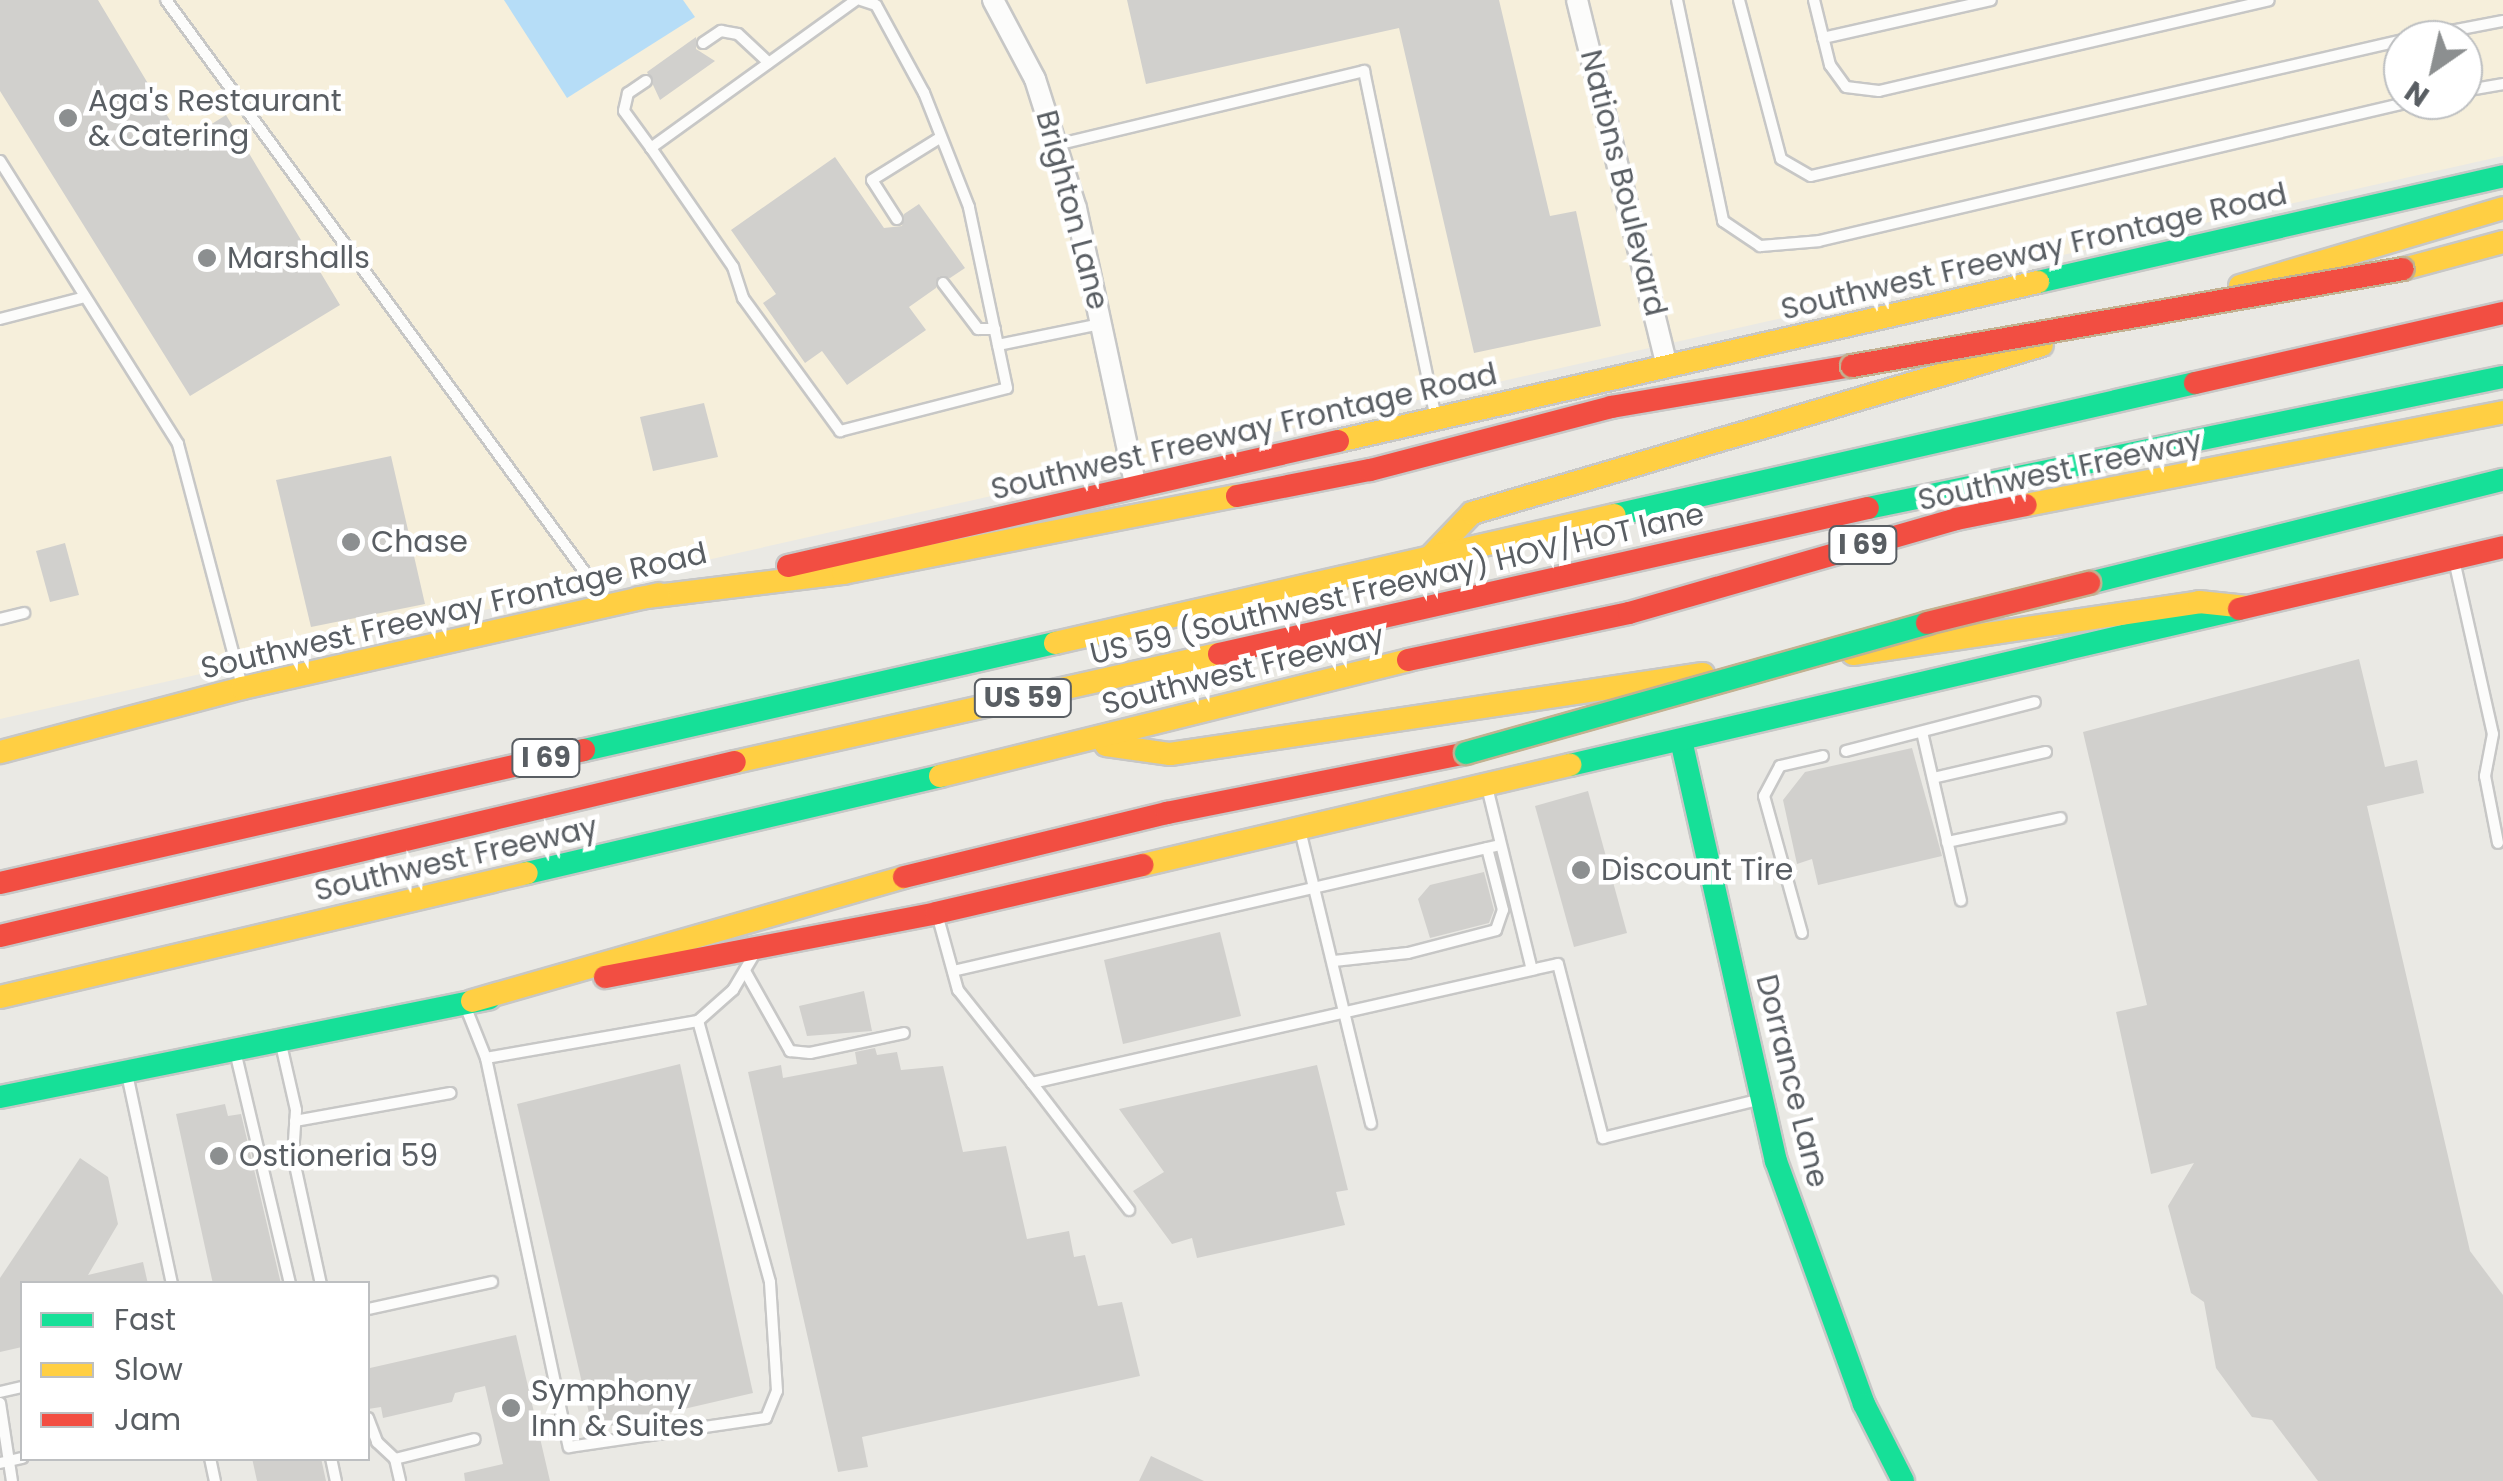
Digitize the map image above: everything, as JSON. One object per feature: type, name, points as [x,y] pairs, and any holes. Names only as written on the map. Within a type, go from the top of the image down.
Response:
[{"type":"main road","name":"Southwest Freeway Frontage Road","points":[[0,752],[242,688],[2503,176]]},
{"type":"main road","points":[[1429,558],[1472,513],[2503,208]]},
{"type":"main road","points":[[640,598],[843,573],[1370,470],[1611,407],[2403,269],[2503,242]]},
{"type":"main road","name":"Southwest Freeway","points":[[0,884],[2503,313]]},
{"type":"main road","name":"Southwest Freeway","points":[[2048,468],[2061,456],[2503,357]]},
{"type":"main road","name":"Southwest Freeway","points":[[2048,468],[2065,471],[2503,377]]},
{"type":"main road","name":"Southwest Freeway","points":[[6,995],[1230,708],[1350,672],[1628,613],[1956,519],[2503,412]]},
{"type":"main road","name":"US 59 (Southwest Freeway) HOV/HOT lane","points":[[0,936],[661,779],[2048,468]]},
{"type":"main road","points":[[468,1002],[840,893],[1167,813],[1466,753],[1866,638],[2503,480]]},
{"type":"main road","points":[[0,1098],[234,1048],[936,912],[1298,824],[1681,740],[2503,547]]},
{"type":"main road","points":[[1081,742],[1170,754],[2199,602],[2247,607]]},
{"type":"main road","name":"Dorrance Lane","points":[[1681,740],[1776,1161],[1864,1404],[1904,1481]]},
{"type":"street","name":"Brighton Lane","points":[[993,0],[1035,79],[1056,145],[1103,324],[1136,487]]},
{"type":"street","name":"Nations Boulevard","points":[[1577,0],[1667,366]]},
{"type":"lane","points":[[166,0],[610,606]]},
{"type":"lane","points":[[646,81],[628,93],[624,111],[733,268],[743,298],[840,431],[1008,388],[969,207],[880,2],[858,0],[651,148]]},
{"type":"lane","points":[[1677,0],[1724,222],[1760,246],[1819,242],[2383,108]]},
{"type":"lane","points":[[1740,0],[1781,159],[1811,176],[2383,45]]},
{"type":"lane","points":[[1814,0],[1830,66],[1846,87],[1879,91],[2269,0]]},
{"type":"lane","points":[[1824,38],[1991,0]]},
{"type":"lane","points":[[702,43],[721,31],[738,34],[769,63]]},
{"type":"lane","points":[[1056,145],[1364,70],[1436,420]]},
{"type":"lane","points":[[897,219],[872,180],[941,137]]},
{"type":"lane","points":[[0,161],[178,444],[242,688]]},
{"type":"lane","points":[[943,283],[978,329],[995,329]]},
{"type":"lane","points":[[0,319],[85,297]]},
{"type":"lane","points":[[998,345],[1103,324]]},
{"type":"lane","points":[[2453,560],[2498,733],[2485,776],[2498,844]]},
{"type":"lane","points":[[0,619],[24,613]]},
{"type":"lane","points":[[1846,751],[2035,702]]},
{"type":"lane","points":[[1922,732],[1961,901]]},
{"type":"lane","points":[[1933,778],[2046,752]]},
{"type":"lane","points":[[1802,934],[1764,796],[1780,766],[1823,756]]},
{"type":"lane","points":[[1486,783],[1532,970]]},
{"type":"lane","points":[[1948,842],[2060,818]]},
{"type":"lane","points":[[1298,824],[1317,888],[1371,1124]]},
{"type":"lane","points":[[953,971],[1500,845]]},
{"type":"lane","points":[[1334,961],[1385,950],[1408,952],[1496,930],[1503,910],[1487,848]]},
{"type":"lane","points":[[936,912],[958,990],[1130,1210]]},
{"type":"lane","points":[[486,1058],[698,1021],[746,971],[758,948]]},
{"type":"lane","points":[[1032,1083],[1558,964],[1603,1138],[1762,1100]]},
{"type":"lane","points":[[746,971],[790,1051],[822,1051],[904,1033]]},
{"type":"lane","points":[[468,1002],[486,1058],[569,1447],[766,1418],[777,1391],[770,1282],[698,1021]]},
{"type":"lane","points":[[280,1039],[295,1121],[293,1156],[320,1281]]},
{"type":"lane","points":[[234,1048],[289,1281]]},
{"type":"lane","points":[[126,1070],[171,1281]]},
{"type":"lane","points":[[295,1121],[451,1093]]},
{"type":"lane","points":[[370,1309],[492,1282]]},
{"type":"lane","points":[[0,1403],[12,1481]]},
{"type":"lane","points":[[370,1423],[377,1442],[395,1459],[400,1481]]},
{"type":"lane","points":[[395,1459],[476,1439]]},
{"type":"shaded area","points":[[0,0],[2503,0],[2503,156],[0,719]]},
{"type":"water","points":[[504,0],[683,0],[695,17],[567,98]]},
{"type":"building","points":[[0,0],[98,0],[183,142],[226,115],[340,305],[190,396],[0,91]]},
{"type":"building","points":[[1127,0],[1499,0],[1550,216],[1576,211],[1601,326],[1474,353],[1399,28],[1146,84]]},
{"type":"building","points":[[696,37],[696,49],[715,61],[660,100],[647,72]]},
{"type":"building","points":[[835,157],[884,228],[902,226],[904,214],[919,204],[965,268],[950,278],[939,276],[936,288],[909,307],[926,330],[847,385],[822,351],[805,363],[763,303],[776,294],[731,230]]},
{"type":"building","points":[[704,403],[718,457],[653,471],[640,417]]},
{"type":"building","name":"Chase","points":[[391,456],[425,604],[311,627],[276,480]]},
{"type":"building","points":[[65,543],[79,595],[50,602],[36,551]]},
{"type":"building","points":[[2359,659],[2385,767],[2417,760],[2424,793],[2367,806],[2470,1251],[2503,1295],[2503,1481],[2318,1481],[2272,1420],[2252,1417],[2216,1368],[2204,1302],[2191,1293],[2168,1206],[2194,1163],[2151,1174],[2116,1012],[2147,1005],[2083,732]]},
{"type":"building","points":[[1912,748],[1942,856],[1818,885],[1812,859],[1797,864],[1783,800],[1805,772]]},
{"type":"building","name":"Discount Tire","points":[[1588,791],[1627,933],[1574,947],[1535,806]]},
{"type":"building","points":[[1484,872],[1494,910],[1489,923],[1430,938],[1418,899],[1430,885]]},
{"type":"building","points":[[1220,932],[1241,1016],[1123,1044],[1104,960]]},
{"type":"building","points":[[864,991],[872,1031],[807,1036],[799,1006]]},
{"type":"building","points":[[875,1048],[877,1055],[897,1052],[901,1070],[943,1066],[963,1152],[1006,1146],[1027,1239],[1069,1231],[1074,1257],[1085,1255],[1098,1306],[1122,1302],[1140,1376],[862,1437],[868,1467],[838,1472],[748,1072],[781,1065],[783,1078],[857,1064],[855,1052]]},
{"type":"building","points":[[680,1064],[753,1393],[593,1430],[517,1104]]},
{"type":"building","points":[[1317,1065],[1348,1190],[1336,1192],[1345,1225],[1197,1258],[1192,1238],[1172,1244],[1133,1191],[1164,1172],[1119,1109]]},
{"type":"building","points":[[225,1104],[228,1116],[241,1114],[280,1281],[212,1281],[176,1114]]},
{"type":"building","points":[[80,1158],[108,1177],[118,1224],[88,1275],[143,1262],[147,1281],[20,1281],[20,1347],[0,1352],[0,1278]]},
{"type":"building","name":"Symphony Inn & Suites","points":[[516,1335],[550,1481],[465,1481],[464,1473],[503,1464],[485,1386],[455,1393],[452,1402],[383,1418],[381,1407],[370,1409],[370,1368]]},
{"type":"building","points":[[1151,1456],[1204,1481],[1139,1481]]},
{"type":"building","points":[[253,1461],[322,1461],[326,1481],[257,1481]]},
{"type":"traffic: fast","points":[[2038,282],[2503,176]]},
{"type":"traffic: fast","points":[[1868,508],[2503,377]]},
{"type":"traffic: fast","points":[[1615,515],[2195,383]]},
{"type":"traffic: fast","points":[[2089,583],[2503,480]]},
{"type":"traffic: fast","points":[[1570,765],[2239,609]]},
{"type":"traffic: fast","points":[[1466,753],[1927,623]]},
{"type":"traffic: fast","points":[[584,750],[1055,643]]},
{"type":"traffic: fast","points":[[1681,740],[1776,1161],[1864,1404],[1903,1481]]},
{"type":"traffic: fast","points":[[527,873],[940,776]]},
{"type":"traffic: fast","points":[[0,1097],[489,998]]},
{"type":"traffic: slow","points":[[2240,286],[2503,208]]},
{"type":"traffic: slow","points":[[2403,269],[2503,242]]},
{"type":"traffic: slow","points":[[1338,441],[2038,282]]},
{"type":"traffic: slow","points":[[1429,558],[1472,513],[2042,345]]},
{"type":"traffic: slow","points":[[2026,505],[2503,412]]},
{"type":"traffic: slow","points":[[639,598],[843,573],[1237,496]]},
{"type":"traffic: slow","points":[[1055,643],[1615,515]]},
{"type":"traffic: slow","points":[[0,752],[242,688],[659,594]]},
{"type":"traffic: slow","points":[[1853,654],[2199,602],[2247,607]]},
{"type":"traffic: slow","points":[[735,762],[1219,654]]},
{"type":"traffic: slow","points":[[940,776],[1408,660]]},
{"type":"traffic: slow","points":[[1106,745],[1170,754],[1703,674]]},
{"type":"traffic: slow","points":[[1143,865],[1570,765]]},
{"type":"traffic: slow","points":[[0,997],[527,873]]},
{"type":"traffic: slow","points":[[472,1001],[904,877]]},
{"type":"traffic: jam","points":[[1852,366],[2403,269]]},
{"type":"traffic: jam","points":[[2195,383],[2503,313]]},
{"type":"traffic: jam","points":[[1237,496],[1370,470],[1611,407],[1852,366]]},
{"type":"traffic: jam","points":[[788,566],[1338,441]]},
{"type":"traffic: jam","points":[[1408,660],[1629,613],[1956,519],[2026,505]]},
{"type":"traffic: jam","points":[[1219,654],[1868,508]]},
{"type":"traffic: jam","points":[[2239,609],[2503,547]]},
{"type":"traffic: jam","points":[[1927,623],[2089,583]]},
{"type":"traffic: jam","points":[[0,883],[584,750]]},
{"type":"traffic: jam","points":[[904,877],[1167,813],[1466,753]]},
{"type":"traffic: jam","points":[[0,936],[735,762]]},
{"type":"traffic: jam","points":[[605,977],[936,913],[1143,865]]},
{"type":"place","name":"Aga's Restaurant & Catering","points":[[68,118]]},
{"type":"place","name":"Marshalls","points":[[207,258]]},
{"type":"place","name":"Chase","points":[[351,542]]},
{"type":"place","name":"Discount Tire","points":[[1581,870]]},
{"type":"place","name":"Ostioneria 59","points":[[219,1156]]},
{"type":"place","name":"Symphony Inn & Suites","points":[[511,1408]]}]
